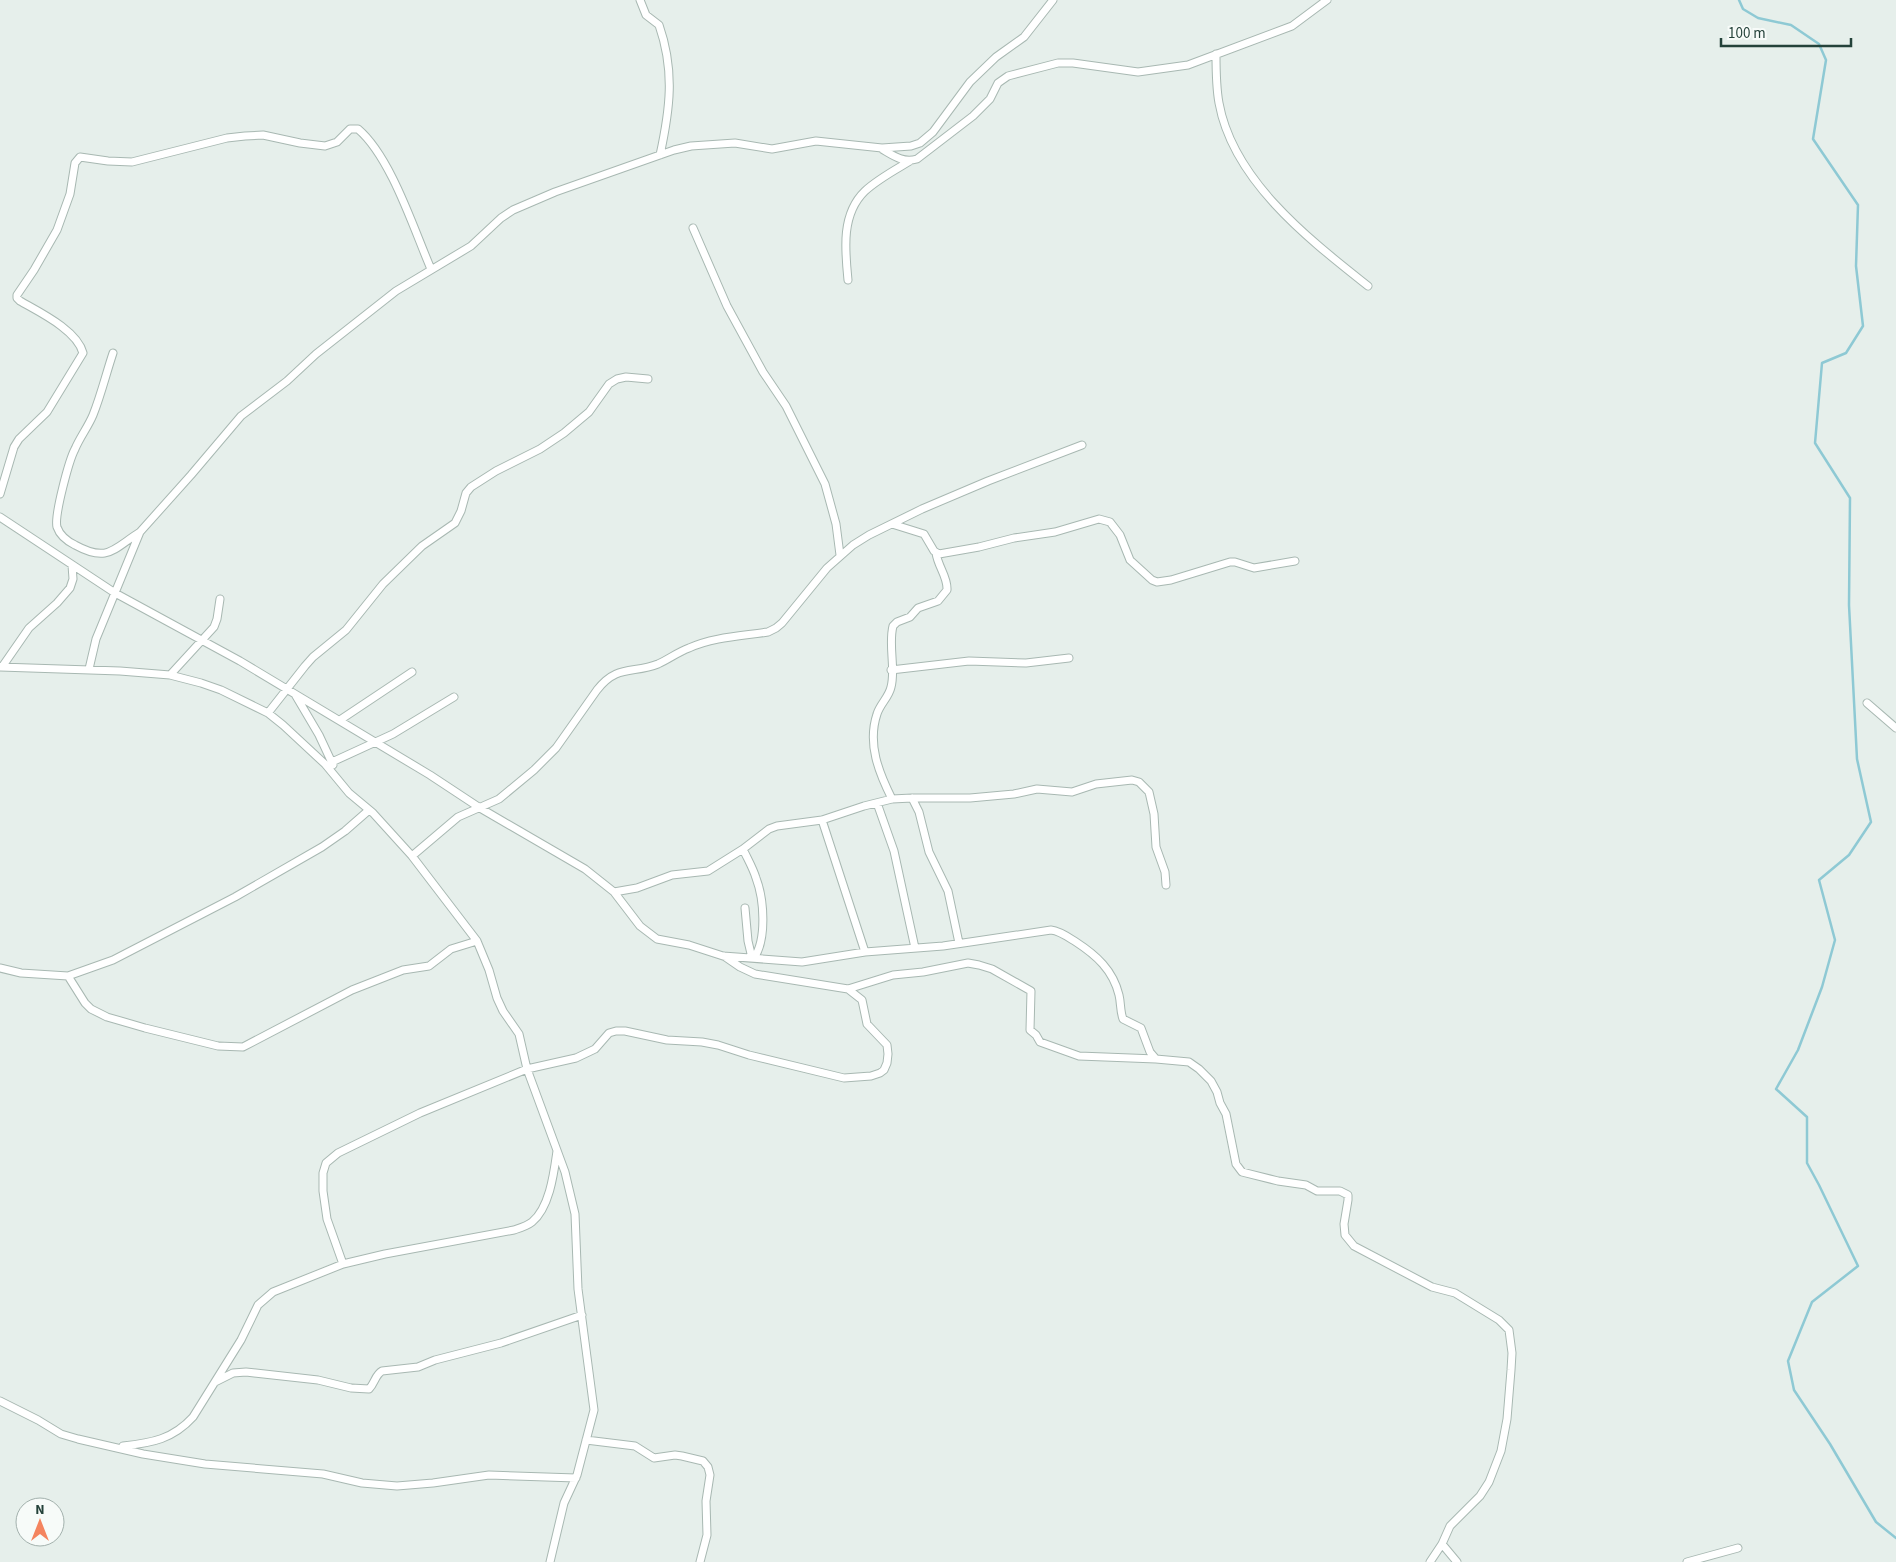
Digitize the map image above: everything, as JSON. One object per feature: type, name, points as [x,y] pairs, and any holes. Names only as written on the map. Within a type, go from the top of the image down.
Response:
[{"type":"street","points":[[640,0],[646,15],[659,25],[668,62],[670,105],[660,155]]},
{"type":"street","points":[[113,353],[94,413],[71,459],[56,518],[57,526],[63,537],[90,551],[103,554],[116,549],[140,532],[241,416],[377,305],[430,269],[471,246],[501,218],[513,210],[555,192],[691,146],[735,143],[750,144],[762,149],[772,149],[816,142],[882,148],[911,146],[927,138],[970,82],[996,57],[1024,37],[1053,0]]},
{"type":"street","points":[[848,280],[846,259],[848,226],[855,202],[866,191],[910,161],[924,154],[973,116],[990,99],[998,83],[1008,76],[1058,63],[1151,71],[1188,65],[1292,26],[1327,0]]},
{"type":"street","points":[[1216,54],[1219,104],[1225,126],[1236,151],[1254,180],[1309,239],[1368,286]]},
{"type":"street","points":[[0,494],[14,447],[19,439],[47,412],[83,353],[82,348],[69,333],[57,323],[17,298],[17,294],[34,270],[57,230],[70,194],[76,163],[80,157],[132,162],[211,142],[245,136],[263,136],[325,146],[337,142],[350,129],[358,129],[374,148],[392,179],[430,269]]},
{"type":"street","points":[[882,148],[902,160],[910,161]]},
{"type":"street","points":[[693,228],[727,306],[763,372],[786,406],[825,484],[836,524],[840,555]]},
{"type":"street","points":[[268,713],[313,657],[346,630],[383,584],[422,546],[455,523],[461,511],[466,493],[471,487],[496,471],[540,449],[564,433],[589,412],[609,384],[617,379],[626,377],[648,379]]},
{"type":"street","points":[[412,856],[458,817],[499,799],[517,785],[556,748],[603,682],[612,675],[625,670],[658,664],[703,643],[768,632],[776,628],[793,610],[840,555],[869,535],[988,481],[1082,444]]},
{"type":"street","points":[[0,516],[115,593],[203,640],[296,694],[480,808],[586,868],[614,892],[640,926],[657,939],[688,945],[723,956],[802,962],[865,952],[959,943],[1051,930],[1071,939],[1098,957],[1107,969],[1119,995],[1123,1018],[1141,1028],[1150,1052],[1156,1059]]},
{"type":"street","points":[[936,553],[949,553],[1014,538],[1056,532],[1099,519],[1110,522],[1120,535],[1130,560],[1152,580],[1157,582],[1171,580],[1230,562],[1254,568],[1295,561]]},
{"type":"street","points":[[892,524],[924,534],[936,553],[939,565],[946,578],[947,590],[938,601],[918,608],[910,617],[897,622],[893,626],[891,688],[880,705],[876,716],[874,743],[876,762],[892,800]]},
{"type":"street","points":[[89,669],[96,639],[140,532]]},
{"type":"street","points":[[1,667],[29,628],[57,603],[70,588],[73,579],[72,565]]},
{"type":"street","points":[[170,675],[210,633],[217,619],[220,599]]},
{"type":"street","points":[[891,670],[968,661],[1026,663],[1069,658]]},
{"type":"street","points":[[1,667],[89,669],[170,675],[221,690],[268,713],[325,764],[412,856],[478,941],[489,970],[496,998],[519,1034],[527,1069],[558,1150],[575,1214],[577,1274],[594,1407],[576,1478],[564,1503],[550,1562]]},
{"type":"street","points":[[340,720],[412,672]]},
{"type":"street","points":[[296,694],[319,735],[342,784]]},
{"type":"street","points":[[332,762],[412,724],[454,697]]},
{"type":"street","points":[[1867,703],[1896,728]]},
{"type":"street","points":[[614,892],[637,888],[672,875],[708,871],[743,849],[769,829],[822,820],[877,803],[912,798],[970,798],[1014,794],[1037,789],[1072,792],[1106,782],[1132,780],[1139,782],[1149,792],[1156,847],[1165,872],[1166,885]]},
{"type":"street","points":[[912,798],[918,812],[929,852],[948,891],[959,943]]},
{"type":"street","points":[[877,803],[894,851],[915,948]]},
{"type":"street","points":[[0,968],[30,974],[68,976],[90,970],[134,950],[235,897],[322,847],[345,832],[369,810]]},
{"type":"street","points":[[822,820],[865,952]]},
{"type":"street","points":[[743,849],[756,878],[762,908],[762,945],[753,958]]},
{"type":"street","points":[[745,908],[753,958]]},
{"type":"street","points":[[68,976],[85,1003],[91,1009],[107,1017],[218,1046],[243,1047],[352,990],[403,970],[429,966],[451,949],[478,941]]},
{"type":"street","points":[[723,956],[755,974],[848,988],[893,975],[923,972],[968,963],[979,964],[1003,974],[1014,983],[1031,991],[1030,1030],[1040,1042],[1079,1056],[1189,1062],[1199,1069],[1210,1081],[1226,1114],[1236,1164],[1242,1172],[1278,1181],[1306,1185],[1317,1191],[1344,1192],[1348,1195],[1344,1230],[1344,1236],[1348,1240],[1362,1250],[1422,1282],[1463,1298],[1499,1320],[1509,1330],[1512,1353],[1507,1419],[1501,1451],[1489,1482],[1480,1496],[1450,1526],[1442,1544],[1430,1562]]},
{"type":"street","points":[[343,1264],[327,1219],[323,1191],[323,1173],[326,1163],[338,1153],[420,1113],[527,1069],[576,1058],[595,1048],[609,1033],[625,1031],[667,1040],[718,1044],[749,1055],[804,1067],[837,1077],[857,1078],[880,1073],[884,1070],[887,1063],[886,1045],[867,1024],[862,1000],[848,988]]},
{"type":"street","points":[[116,1447],[144,1443],[173,1435],[184,1428],[193,1417],[241,1340],[258,1305],[265,1297],[282,1287],[343,1264],[523,1227],[532,1222],[548,1194],[558,1150]]},
{"type":"street","points":[[213,1383],[238,1371],[301,1378],[351,1388],[369,1388],[382,1371],[418,1367],[435,1360],[501,1343],[582,1315]]},
{"type":"street","points":[[0,1402],[31,1416],[61,1434],[78,1440],[143,1454],[204,1464],[323,1474],[362,1482],[397,1486],[489,1475],[576,1478]]},
{"type":"street","points":[[586,1440],[635,1446],[654,1458],[675,1455],[703,1461],[708,1467],[710,1475],[706,1501],[707,1535],[700,1562]]},
{"type":"street","points":[[1442,1544],[1457,1562]]},
{"type":"street","points":[[1687,1562],[1738,1548]]},
{"type":"waterway","points":[[1739,0],[1743,9],[1758,18],[1791,25],[1819,44],[1826,60],[1813,139],[1858,205],[1856,266],[1863,326],[1846,353],[1822,363],[1815,443],[1850,498],[1849,605],[1857,759],[1871,822],[1849,855],[1819,880],[1835,940],[1822,987],[1798,1050],[1776,1089],[1807,1117],[1807,1163],[1858,1266],[1812,1302],[1788,1361],[1794,1390],[1830,1444],[1876,1522],[1896,1538]]}]
